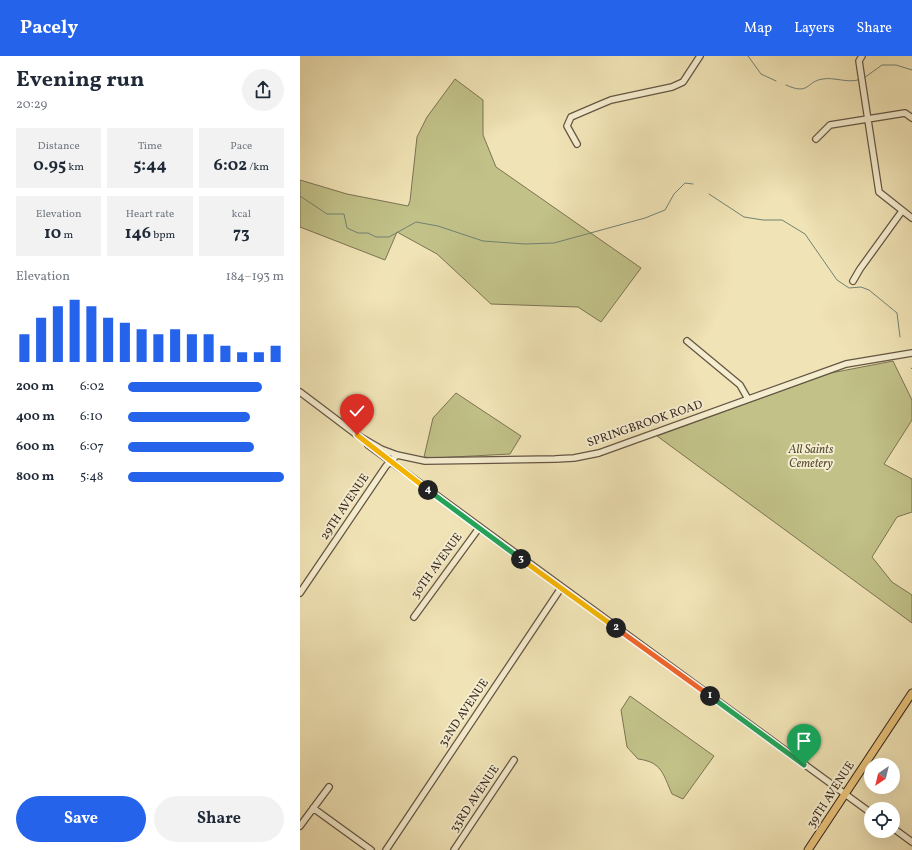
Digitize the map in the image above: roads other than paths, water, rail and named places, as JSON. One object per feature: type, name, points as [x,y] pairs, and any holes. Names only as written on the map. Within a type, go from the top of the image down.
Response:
[{"type":"main road","name":"39TH AVENUE","points":[[808,850],[912,693]]},
{"type":"street","points":[[576,144],[566,126],[571,117],[611,100],[661,91],[682,82],[700,56]]},
{"type":"street","points":[[862,56],[859,61],[879,192],[912,218]]},
{"type":"street","points":[[816,139],[830,125],[904,113],[912,118]]},
{"type":"street","points":[[853,281],[902,211]]},
{"type":"street","points":[[687,341],[740,385],[748,399]]},
{"type":"street","name":"SPRINGBROOK ROAD","points":[[300,392],[357,435],[381,449],[397,455],[435,461],[546,460],[586,456],[634,441],[846,364],[912,353]]},
{"type":"street","points":[[357,435],[390,462],[479,528],[864,808]]},
{"type":"street","name":"29TH AVENUE","points":[[300,593],[390,462],[397,455]]},
{"type":"street","name":"30TH AVENUE","points":[[414,617],[479,528]]},
{"type":"street","name":"32ND AVENUE","points":[[386,850],[561,588]]},
{"type":"street","name":"33RD AVENUE","points":[[454,850],[514,760]]},
{"type":"street","points":[[300,826],[329,787]]},
{"type":"street","points":[[313,808],[371,850]]},
{"type":"street","points":[[900,833],[912,842]]},
{"type":"waterway","points":[[748,56],[761,74],[776,81]]},
{"type":"waterway","points":[[864,78],[882,65],[896,65],[912,70]]},
{"type":"waterway","points":[[786,85],[800,89],[807,87],[813,82],[823,79],[849,81],[858,80]]},
{"type":"waterway","points":[[300,196],[327,214],[344,214],[347,228],[358,233],[368,233],[376,237],[389,237],[416,222],[438,226],[483,241],[525,244],[554,243],[645,218],[665,210],[674,194],[685,183],[693,184]]},
{"type":"waterway","points":[[709,194],[744,217],[763,220],[782,220],[805,234],[837,280],[849,288],[861,287],[869,290],[897,313],[900,337]]},
{"type":"park label","name":"All Saints Cemetery","points":[[811,457]]}]
